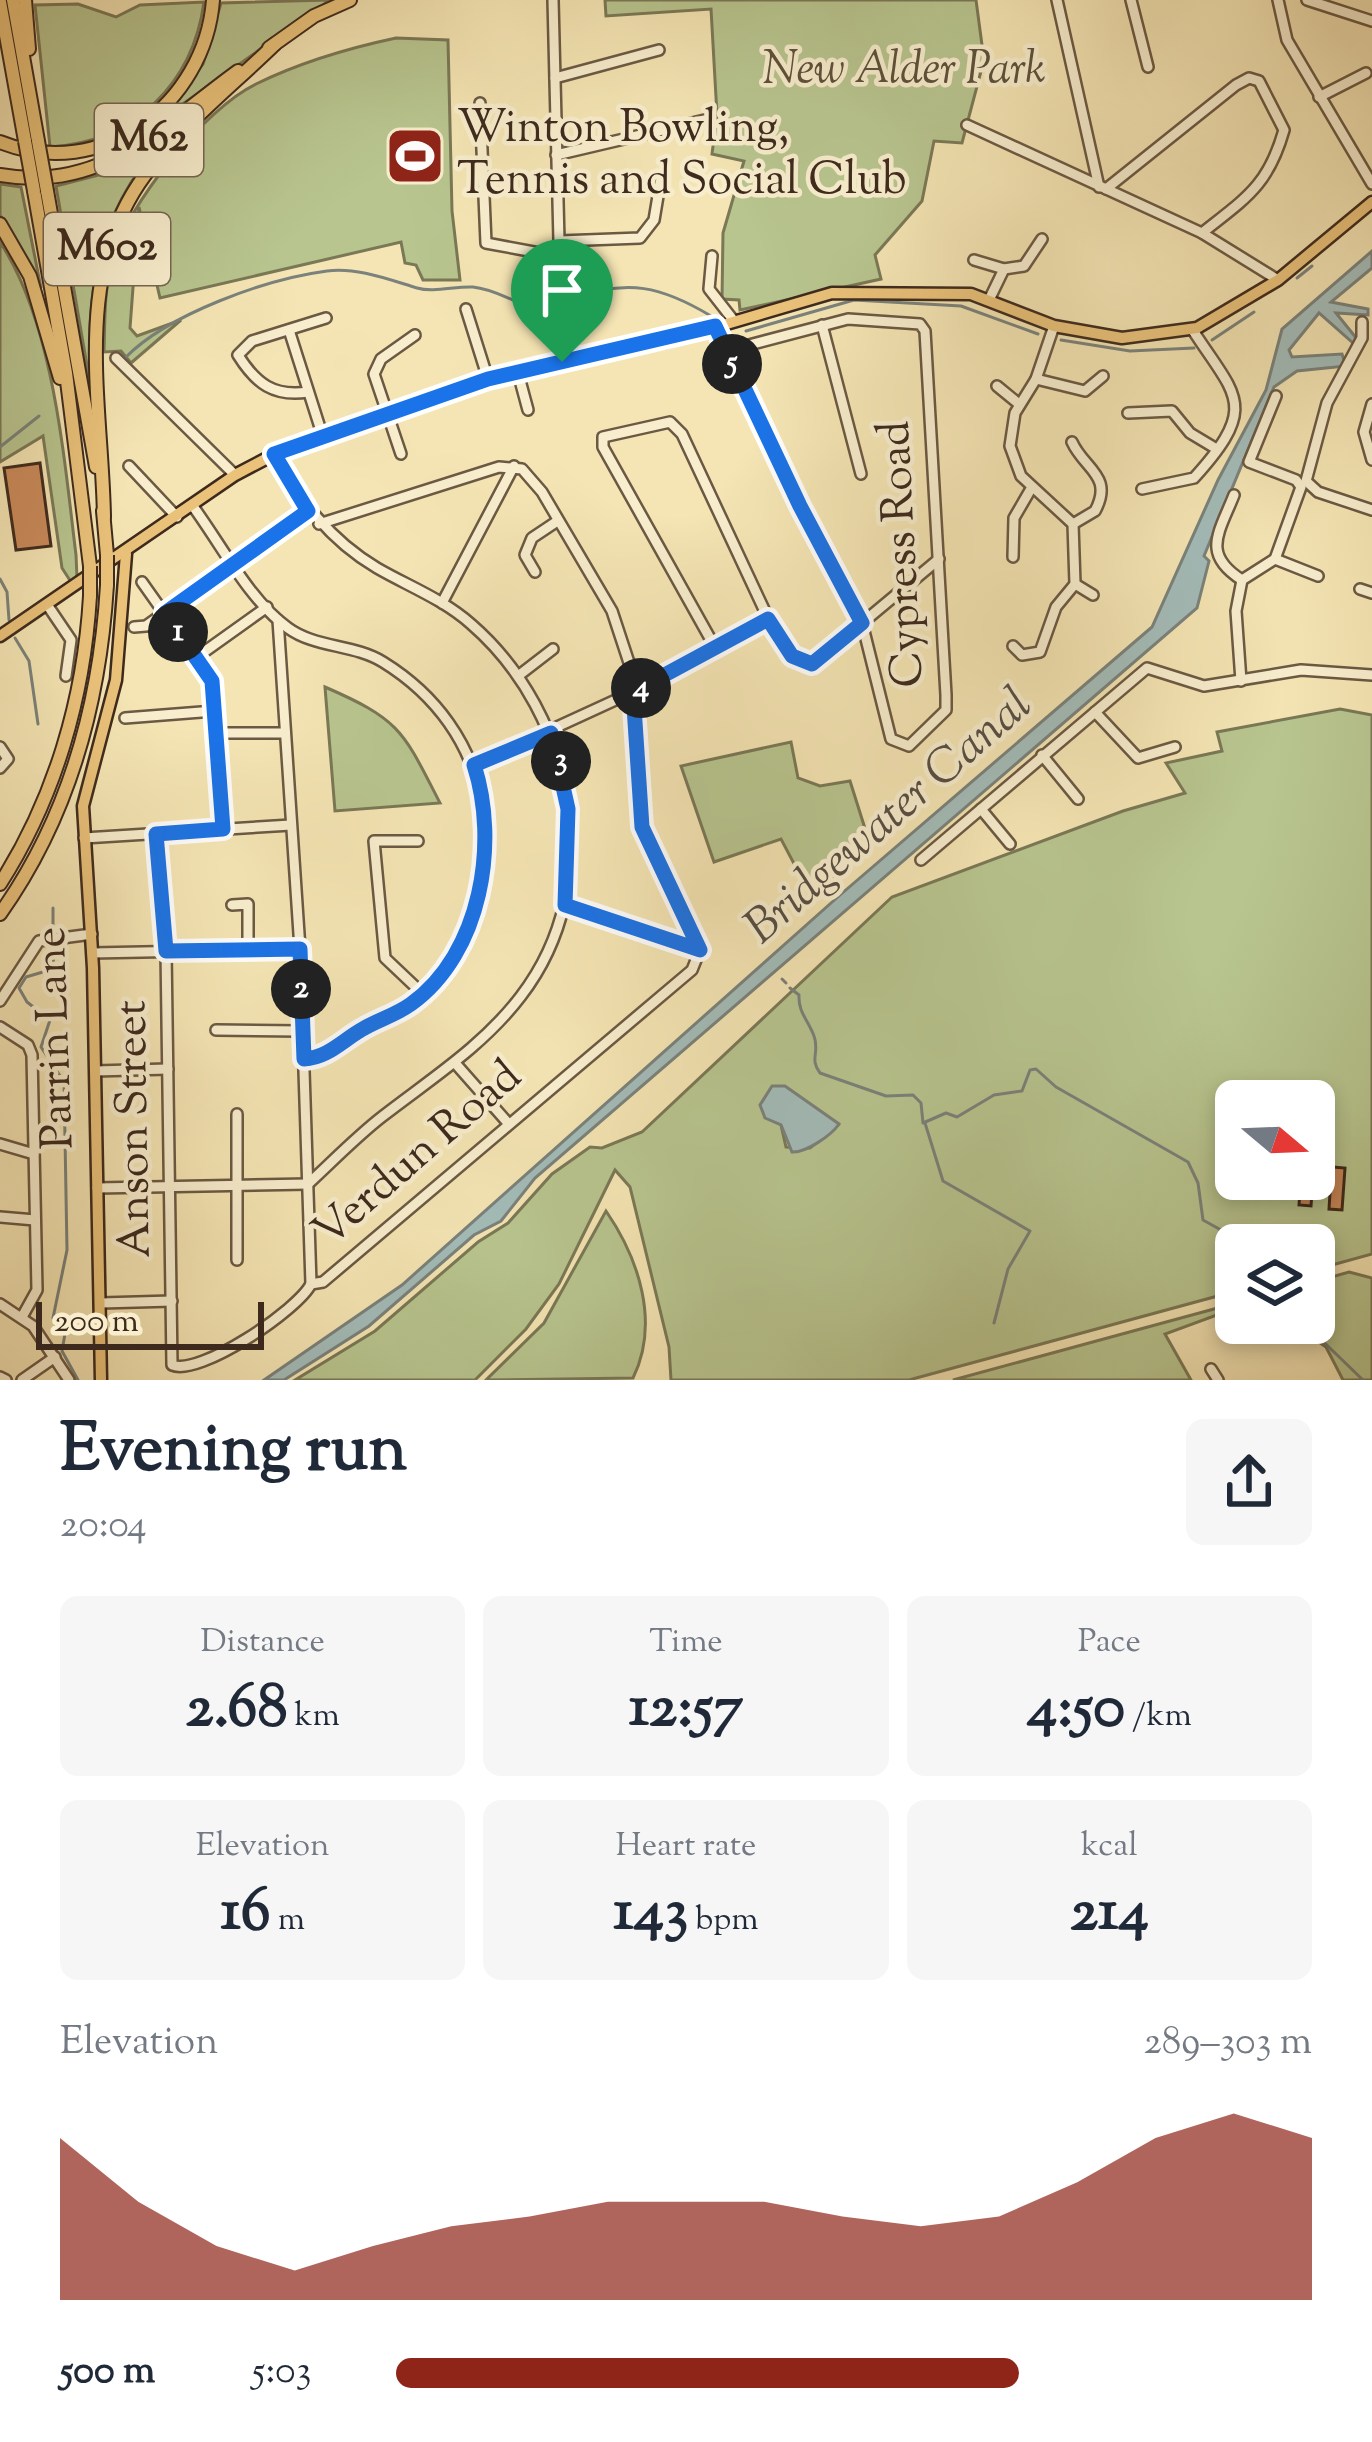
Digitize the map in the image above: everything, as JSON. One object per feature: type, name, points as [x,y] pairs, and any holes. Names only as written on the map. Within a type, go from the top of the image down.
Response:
[{"type":"highway","points":[[275,44],[314,16],[350,0]]},
{"type":"highway","name":"M602","points":[[13,3],[35,122],[32,141]]},
{"type":"highway","name":"M602","points":[[0,884],[58,764],[81,676],[90,596],[70,401],[13,3]]},
{"type":"highway","points":[[0,142],[71,154],[136,130],[187,80],[204,45],[213,3]]},
{"type":"highway","name":"M62","points":[[0,175],[58,177],[107,165],[131,153],[275,44]]},
{"type":"highway","name":"M602","points":[[0,914],[37,853],[82,742],[98,680],[107,554],[97,299],[113,231],[155,162],[275,44]]},
{"type":"highway","name":"M602","points":[[40,191],[104,517]]},
{"type":"highway","name":"M602","points":[[0,224],[30,277],[70,401]]},
{"type":"main road","points":[[0,636],[235,475],[274,454],[488,379],[865,290],[971,294],[1054,326],[1122,338],[1192,329],[1219,319],[1277,280],[1372,202]]},
{"type":"main road","name":"Parrin Lane","points":[[101,1380],[92,934],[83,806],[120,652],[126,554]]},
{"type":"street","points":[[553,0],[562,362]]},
{"type":"street","points":[[1057,0],[1102,188]]},
{"type":"street","points":[[1131,0],[1148,68]]},
{"type":"street","points":[[1279,0],[1287,40],[1372,184]]},
{"type":"street","points":[[1307,0],[1372,21]]},
{"type":"street","points":[[555,78],[659,50]]},
{"type":"street","points":[[1319,98],[1366,73]]},
{"type":"street","points":[[1102,188],[1250,78],[1259,81],[1284,130],[1276,159],[1267,180],[1202,233]]},
{"type":"street","points":[[480,103],[486,244],[561,257]]},
{"type":"street","points":[[556,155],[709,119]]},
{"type":"street","points":[[967,125],[1202,233],[1277,280]]},
{"type":"street","points":[[560,241],[640,238],[654,220],[661,178]]},
{"type":"street","points":[[974,260],[1004,269],[1029,262],[1042,239]]},
{"type":"street","points":[[712,256],[709,289],[734,321]]},
{"type":"street","points":[[988,300],[1004,269]]},
{"type":"street","points":[[466,310],[488,379]]},
{"type":"street","points":[[308,392],[280,394],[266,388],[238,355],[252,341],[326,318]]},
{"type":"street","name":"Cypress Road","points":[[822,325],[848,320],[920,324],[946,710],[909,746],[891,739],[862,623]]},
{"type":"street","points":[[1362,322],[1362,338],[1327,403],[1306,481],[1318,491],[1372,510]]},
{"type":"street","points":[[726,351],[822,325],[861,473]]},
{"type":"street","points":[[715,326],[862,623]]},
{"type":"street","points":[[1013,646],[1022,655],[1040,652],[1056,607],[1075,584],[1073,524],[1015,466],[1010,446],[1019,404],[1036,379],[1054,326]]},
{"type":"street","points":[[1142,489],[1194,478],[1234,413],[1236,393],[1192,329]]},
{"type":"street","points":[[289,331],[323,437]]},
{"type":"street","points":[[401,454],[375,368],[415,335]]},
{"type":"street","points":[[116,358],[235,475]]},
{"type":"street","points":[[518,373],[528,410]]},
{"type":"street","points":[[1036,379],[1084,391],[1103,376]]},
{"type":"street","points":[[997,386],[1019,404]]},
{"type":"street","points":[[1241,681],[1236,610],[1242,580],[1275,560],[1301,487],[1296,480],[1249,463],[1276,396]]},
{"type":"street","points":[[1372,404],[1364,432],[1372,460]]},
{"type":"street","points":[[1128,413],[1172,411],[1190,433],[1215,448]]},
{"type":"street","points":[[716,649],[603,447],[603,437],[670,422],[682,434],[768,619],[792,656],[812,664],[939,559]]},
{"type":"street","points":[[1072,442],[1078,455],[1098,470],[1102,496],[1095,511],[1073,524]]},
{"type":"street","points":[[98,1188],[308,1184],[379,1119],[455,1063],[529,985],[565,905],[569,823],[563,769],[551,733],[518,676],[480,633],[442,603],[361,557],[319,524],[274,454]]},
{"type":"street","points":[[129,466],[177,518]]},
{"type":"street","points":[[319,524],[514,466]]},
{"type":"street","points":[[514,466],[532,478],[612,611],[636,691],[642,827],[700,950]]},
{"type":"street","points":[[442,603],[514,466]]},
{"type":"street","points":[[1012,557],[1014,518],[1032,487]]},
{"type":"street","points":[[1234,495],[1216,549],[1223,568],[1242,580]]},
{"type":"street","points":[[192,505],[278,620],[302,636],[363,652],[411,682],[452,725],[474,765],[488,822],[481,889],[461,938],[423,994],[323,1056],[304,1059]]},
{"type":"street","points":[[134,627],[146,626],[308,511]]},
{"type":"street","points":[[535,572],[524,555],[532,538],[556,522]]},
{"type":"street","points":[[1275,560],[1318,576]]},
{"type":"street","points":[[142,583],[212,681],[223,829]]},
{"type":"street","points":[[1075,584],[1093,596]]},
{"type":"street","points":[[1360,590],[1372,593]]},
{"type":"street","points":[[48,607],[70,640],[65,676]]},
{"type":"street","points":[[196,657],[267,607]]},
{"type":"street","points":[[474,765],[636,691],[768,619]]},
{"type":"street","points":[[278,620],[300,949],[311,1284]]},
{"type":"street","points":[[518,676],[553,649]]},
{"type":"street","points":[[921,860],[1147,668],[1204,686],[1301,670],[1372,675]]},
{"type":"street","points":[[125,718],[214,711]]},
{"type":"street","points":[[1095,712],[1138,758],[1174,747]]},
{"type":"street","points":[[216,734],[282,733]]},
{"type":"street","points":[[0,747],[8,758],[0,768]]},
{"type":"street","points":[[1042,755],[1078,799]]},
{"type":"street","points":[[981,809],[1010,844]]},
{"type":"street","points":[[84,838],[291,825]]},
{"type":"street","name":"Anson Street","points":[[156,834],[166,951],[172,1352]]},
{"type":"street","points":[[418,841],[374,841],[385,958],[423,994]]},
{"type":"street","points":[[232,904],[248,904],[248,950]]},
{"type":"street","points":[[565,905],[700,950]]},
{"type":"street","points":[[0,1001],[39,941],[92,934]]},
{"type":"street","points":[[92,953],[300,949]]},
{"type":"street","name":"Verdun Road","points":[[172,1352],[172,1365],[183,1370],[202,1365],[295,1305],[311,1284],[323,1282],[692,970],[700,950]]},
{"type":"street","points":[[0,1027],[32,1052],[37,1290],[22,1317]]},
{"type":"street","points":[[216,1030],[302,1031]]},
{"type":"street","points":[[455,1063],[508,1123]]},
{"type":"street","points":[[95,1071],[168,1069]]},
{"type":"street","points":[[237,1114],[237,1260]]},
{"type":"street","points":[[0,1144],[34,1154]]},
{"type":"street","points":[[0,1217],[35,1220]]},
{"type":"street","points":[[101,1304],[172,1301]]},
{"type":"street","points":[[0,1304],[22,1317],[69,1380]]},
{"type":"street","points":[[22,1380],[55,1357]]},
{"type":"street","points":[[1211,1369],[1218,1380]]},
{"type":"green space","points":[[330,0],[160,120],[203,64],[221,3]]},
{"type":"green space","name":"New Alder Park","points":[[605,0],[976,0],[984,60],[962,143],[934,141],[922,201],[875,255],[881,279],[740,310],[739,300],[722,299],[723,233],[744,161],[712,154],[717,115],[711,9],[606,16]]},
{"type":"green space","points":[[204,2],[187,59],[154,103],[108,134],[50,147],[35,5],[78,4],[116,17],[140,5]]},
{"type":"green space","points":[[396,38],[448,40],[452,211],[460,280],[423,280],[416,265],[405,263],[401,242],[160,298],[139,207],[130,328],[137,336],[181,320],[131,363],[121,351],[104,352],[108,283],[120,238],[150,187],[192,136],[235,96],[256,84],[324,57]]},
{"type":"green space","points":[[159,145],[122,199],[100,256],[90,317],[90,383],[56,186],[110,172]]},
{"type":"green space","points":[[0,184],[21,187],[41,288],[0,215]]},
{"type":"green space","points":[[0,242],[33,312],[54,393],[76,555],[77,578],[71,582],[62,568],[43,436],[0,462]]},
{"type":"green space","points":[[325,687],[370,709],[397,730],[440,803],[335,811]]},
{"type":"green space","points":[[1340,709],[1372,715],[1372,1254],[1335,1264],[1335,1224],[1215,1224],[1215,1297],[909,1380],[671,1380],[669,1347],[630,1187],[615,1170],[559,1284],[526,1329],[475,1380],[295,1380],[375,1331],[478,1242],[508,1223],[552,1174],[590,1147],[602,1148],[642,1132],[892,897],[1123,811],[1185,793],[1166,763],[1222,751],[1217,732]],"holes":[[[809,1104],[838,1125],[810,1148],[786,1147],[781,1125]]]},
{"type":"green space","points":[[791,742],[798,778],[820,786],[850,781],[868,838],[820,893],[810,894],[781,839],[714,862],[681,766]]},
{"type":"green space","points":[[606,1211],[628,1250],[642,1292],[645,1335],[633,1378],[486,1380],[544,1323]]},
{"type":"green space","points":[[1349,1272],[1372,1278],[1372,1380],[1343,1380],[1322,1344],[1335,1344],[1335,1276]]},
{"type":"green space","points":[[1215,1309],[1215,1316],[1165,1334],[1191,1380],[953,1380]]},
{"type":"water","points":[[1372,251],[1372,268],[1331,302],[1368,309],[1368,315],[1336,313],[1357,339],[1353,343],[1319,313],[1289,350],[1292,357],[1342,354],[1346,366],[1297,371],[1274,387],[1204,556],[1209,561],[1197,608],[535,1178],[501,1221],[474,1235],[369,1326],[284,1380],[264,1380],[402,1285],[840,895],[1152,627],[1218,480],[1266,390],[1282,329]]},
{"type":"water","points":[[772,1086],[785,1086],[839,1124],[817,1143],[792,1152],[781,1125],[765,1118],[760,1105]]},
{"type":"building","points":[[40,463],[51,546],[16,550],[4,468]]},
{"type":"building","points":[[1335,1167],[1345,1168],[1342,1210],[1329,1209],[1330,1200],[1335,1200]]},
{"type":"waterway","points":[[1297,278],[1312,266]]},
{"type":"waterway","points":[[125,358],[166,327],[219,301],[327,271],[362,273],[424,289],[473,287],[530,306],[551,307]]},
{"type":"waterway","points":[[573,298],[611,289],[644,289],[676,298],[711,316]]},
{"type":"waterway","points":[[746,331],[854,300],[961,306],[1038,334]]},
{"type":"waterway","points":[[1212,340],[1254,312]]},
{"type":"waterway","points":[[1061,340],[1130,351],[1194,348]]},
{"type":"waterway","points":[[0,447],[39,416]]},
{"type":"waterway","points":[[0,579],[7,592],[9,620]]},
{"type":"waterway","points":[[15,638],[29,661],[38,724]]},
{"type":"waterway","points":[[53,908],[53,928]]},
{"type":"waterway","points":[[54,944],[53,969],[26,977],[19,988],[27,1002],[50,1020],[41,1047],[64,1082],[67,1250],[53,1318],[56,1326],[66,1328],[62,1351],[78,1380]]},
{"type":"waterway","name":"Bridgewater Canal","points":[[782,979],[786,983]]},
{"type":"waterway","points":[[790,988],[799,995],[814,1036],[820,1073],[886,1096],[913,1095],[921,1103],[923,1123],[946,1113],[957,1117],[994,1095],[1022,1091],[1030,1070],[1036,1069],[1056,1087],[1188,1162],[1198,1183],[1203,1220],[1215,1227]]},
{"type":"waterway","points":[[925,1123],[943,1181],[1030,1231],[1008,1269],[994,1323]]},
{"type":"waterway","points":[[1326,1344],[1363,1380]]},
{"type":"place","name":"Winton Bowling, Tennis and Social Club","points":[[415,156]]},
{"type":"route","points":[[715,326],[800,506],[862,623],[812,664],[799,663],[792,656],[768,619],[633,692],[642,827],[700,950],[565,905],[568,809],[563,769],[551,733],[474,765],[488,822],[481,889],[461,938],[434,980],[412,1004],[367,1026],[323,1056],[304,1059],[300,949],[166,951],[156,834],[223,829],[212,681],[165,613],[308,511],[274,454],[488,379],[562,362],[715,326]]}]
